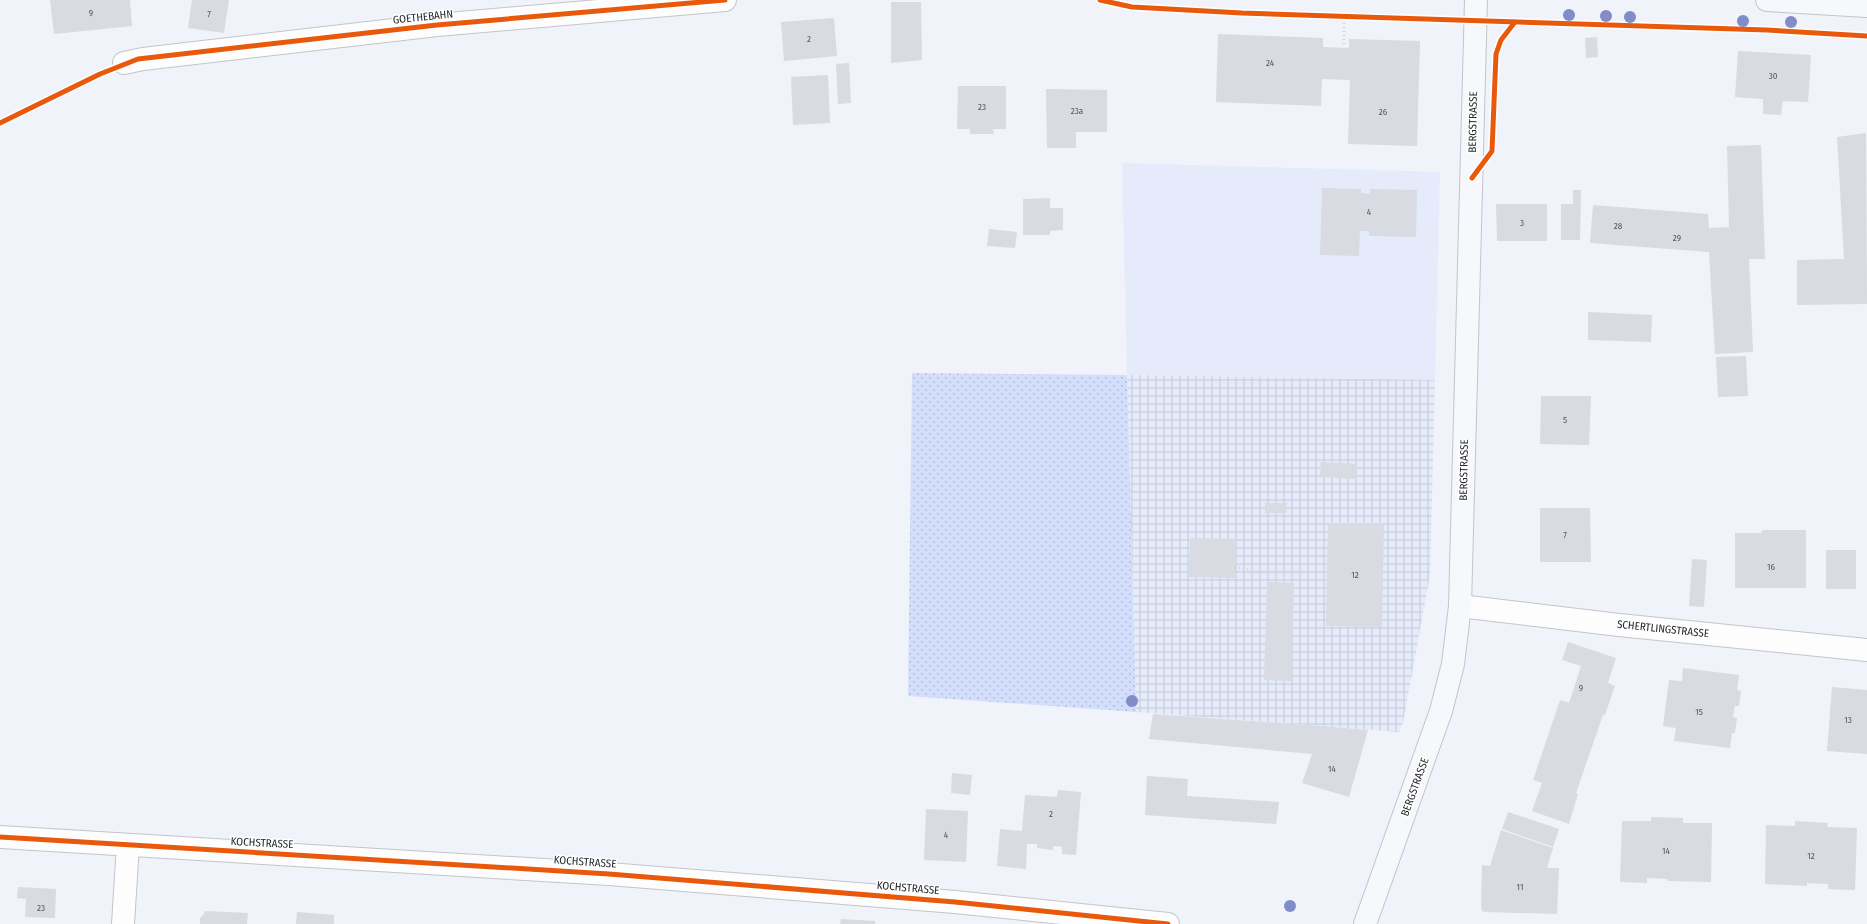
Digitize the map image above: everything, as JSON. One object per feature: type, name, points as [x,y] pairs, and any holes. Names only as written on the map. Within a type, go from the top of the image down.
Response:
[{"type":"street","name":"GOETHEBAHN","points":[[124,63],[151,58],[437,25],[725,0]]},
{"type":"street","name":"BERGSTRASSE","points":[[1366,924],[1441,711],[1453,664],[1460,606],[1476,0]]},
{"type":"street","points":[[1767,0],[1867,6]]},
{"type":"street","name":"SCHERTLINGSTRASSE","points":[[1460,606],[1619,625],[1867,650]]},
{"type":"street","name":"KOCHSTRASSE","points":[[0,837],[617,874],[955,902],[1168,924]]},
{"type":"street","points":[[123,924],[128,845]]},
{"type":"path","points":[[1344,16],[1344,44]]},
{"type":"path","points":[[1236,568],[1243,568],[1254,572],[1309,572]]},
{"type":"shaded area","points":[[1122,163],[1440,172],[1435,380],[1127,375]]},
{"type":"shaded area","points":[[912,373],[1127,375],[1136,712],[908,696]]},
{"type":"shaded area","points":[[1127,375],[1435,380],[1430,575],[1403,723],[1399,732],[1136,712]]},
{"type":"building","points":[[50,0],[130,0],[132,26],[54,34]]},
{"type":"building","points":[[192,0],[229,0],[224,33],[188,28]]},
{"type":"building","points":[[891,2],[921,2],[922,60],[891,63]]},
{"type":"building","points":[[834,18],[837,56],[784,61],[781,22]]},
{"type":"building","points":[[1218,34],[1323,38],[1323,47],[1349,48],[1349,39],[1420,41],[1417,146],[1348,144],[1350,80],[1322,79],[1321,106],[1216,102]]},
{"type":"building","points":[[1597,37],[1598,57],[1586,58],[1585,38]]},
{"type":"building","points":[[1738,51],[1811,55],[1808,102],[1783,101],[1781,115],[1763,114],[1763,99],[1735,97]]},
{"type":"building","points":[[849,63],[851,103],[838,104],[836,64]]},
{"type":"building","points":[[828,75],[830,123],[793,125],[791,77]]},
{"type":"building","points":[[958,86],[1006,86],[1006,129],[993,129],[994,134],[970,134],[970,129],[957,129]]},
{"type":"building","points":[[1046,89],[1107,90],[1107,132],[1076,132],[1076,148],[1047,148]]},
{"type":"building","points":[[1866,133],[1867,304],[1797,305],[1797,260],[1844,259],[1837,137]]},
{"type":"building","points":[[1761,145],[1765,259],[1749,259],[1753,352],[1715,354],[1709,252],[1590,243],[1593,205],[1708,214],[1709,228],[1729,227],[1727,146]]},
{"type":"building","points":[[1322,188],[1361,189],[1361,193],[1370,194],[1370,189],[1417,190],[1416,237],[1369,236],[1369,231],[1360,231],[1359,256],[1320,255]]},
{"type":"building","points":[[1573,190],[1581,190],[1580,240],[1561,240],[1561,204],[1573,204]]},
{"type":"building","points":[[1050,198],[1050,208],[1063,208],[1063,230],[1050,231],[1050,235],[1023,235],[1023,199]]},
{"type":"building","points":[[1496,204],[1547,204],[1547,241],[1497,241]]},
{"type":"building","points":[[989,229],[1017,232],[1015,248],[987,246]]},
{"type":"building","points":[[1588,312],[1652,315],[1651,342],[1588,340]]},
{"type":"building","points":[[1746,356],[1748,396],[1718,397],[1716,357]]},
{"type":"building","points":[[1541,396],[1591,396],[1589,445],[1540,444]]},
{"type":"building","points":[[1321,462],[1357,464],[1356,479],[1320,477]]},
{"type":"building","points":[[1265,503],[1287,503],[1286,513],[1265,513]]},
{"type":"building","points":[[1540,508],[1590,508],[1591,562],[1540,562]]},
{"type":"building","points":[[1328,523],[1384,523],[1382,627],[1326,626]]},
{"type":"building","points":[[1762,530],[1806,530],[1806,588],[1735,588],[1735,533],[1762,533]]},
{"type":"building","points":[[1190,538],[1236,539],[1235,578],[1189,577]]},
{"type":"building","points":[[1826,550],[1856,550],[1856,589],[1826,589]]},
{"type":"building","points":[[1692,559],[1707,560],[1704,607],[1689,606]]},
{"type":"building","points":[[1267,582],[1294,583],[1291,681],[1264,680]]},
{"type":"building","points":[[1568,642],[1616,658],[1608,683],[1615,686],[1605,715],[1603,715],[1576,793],[1578,794],[1569,824],[1532,811],[1542,783],[1533,780],[1560,700],[1569,703],[1581,666],[1562,660]]},
{"type":"building","points":[[1683,668],[1739,675],[1737,690],[1741,691],[1739,706],[1735,706],[1733,717],[1737,718],[1735,733],[1732,733],[1730,748],[1674,741],[1676,728],[1663,726],[1669,680],[1682,681]]},
{"type":"building","points":[[1832,687],[1867,690],[1867,754],[1827,751]]},
{"type":"building","points":[[1153,714],[1368,730],[1349,797],[1302,783],[1312,754],[1149,739]]},
{"type":"building","points":[[952,773],[972,775],[970,795],[951,793]]},
{"type":"building","points":[[1147,776],[1188,779],[1187,796],[1279,802],[1276,824],[1145,815]]},
{"type":"building","points":[[1058,790],[1081,792],[1076,855],[1062,854],[1062,847],[1053,846],[1053,850],[1037,848],[1037,844],[1027,844],[1026,869],[997,866],[1000,829],[1022,831],[1025,795],[1057,797]]},
{"type":"building","points":[[926,809],[968,811],[966,862],[924,860]]},
{"type":"building","points":[[1508,812],[1559,829],[1553,847],[1502,829]]},
{"type":"building","points":[[1651,817],[1683,818],[1683,823],[1712,823],[1711,882],[1668,881],[1667,879],[1647,878],[1647,883],[1620,882],[1622,821],[1651,821]]},
{"type":"building","points":[[1795,821],[1828,823],[1827,827],[1857,828],[1855,890],[1828,889],[1828,884],[1807,883],[1807,886],[1765,884],[1766,825],[1795,826]]},
{"type":"building","points":[[1501,830],[1553,848],[1547,868],[1559,868],[1557,914],[1482,911],[1482,865],[1490,866]]},
{"type":"building","points":[[18,887],[56,889],[55,918],[25,917],[26,899],[17,898]]},
{"type":"building","points":[[205,911],[248,913],[247,924],[200,924],[200,918]]},
{"type":"building","points":[[297,912],[334,915],[334,924],[296,924]]},
{"type":"building","points":[[841,919],[875,921],[875,924],[840,924]]},
{"type":"cycle path","points":[[0,123],[100,74],[138,59],[437,25],[725,0]]},
{"type":"cycle path","points":[[1100,0],[1132,7],[1242,13],[1767,30],[1867,36]]},
{"type":"cycle path","points":[[1472,178],[1492,151],[1496,54],[1501,40],[1515,22]]},
{"type":"cycle path","points":[[0,837],[609,874],[955,902],[1168,924]]}]
